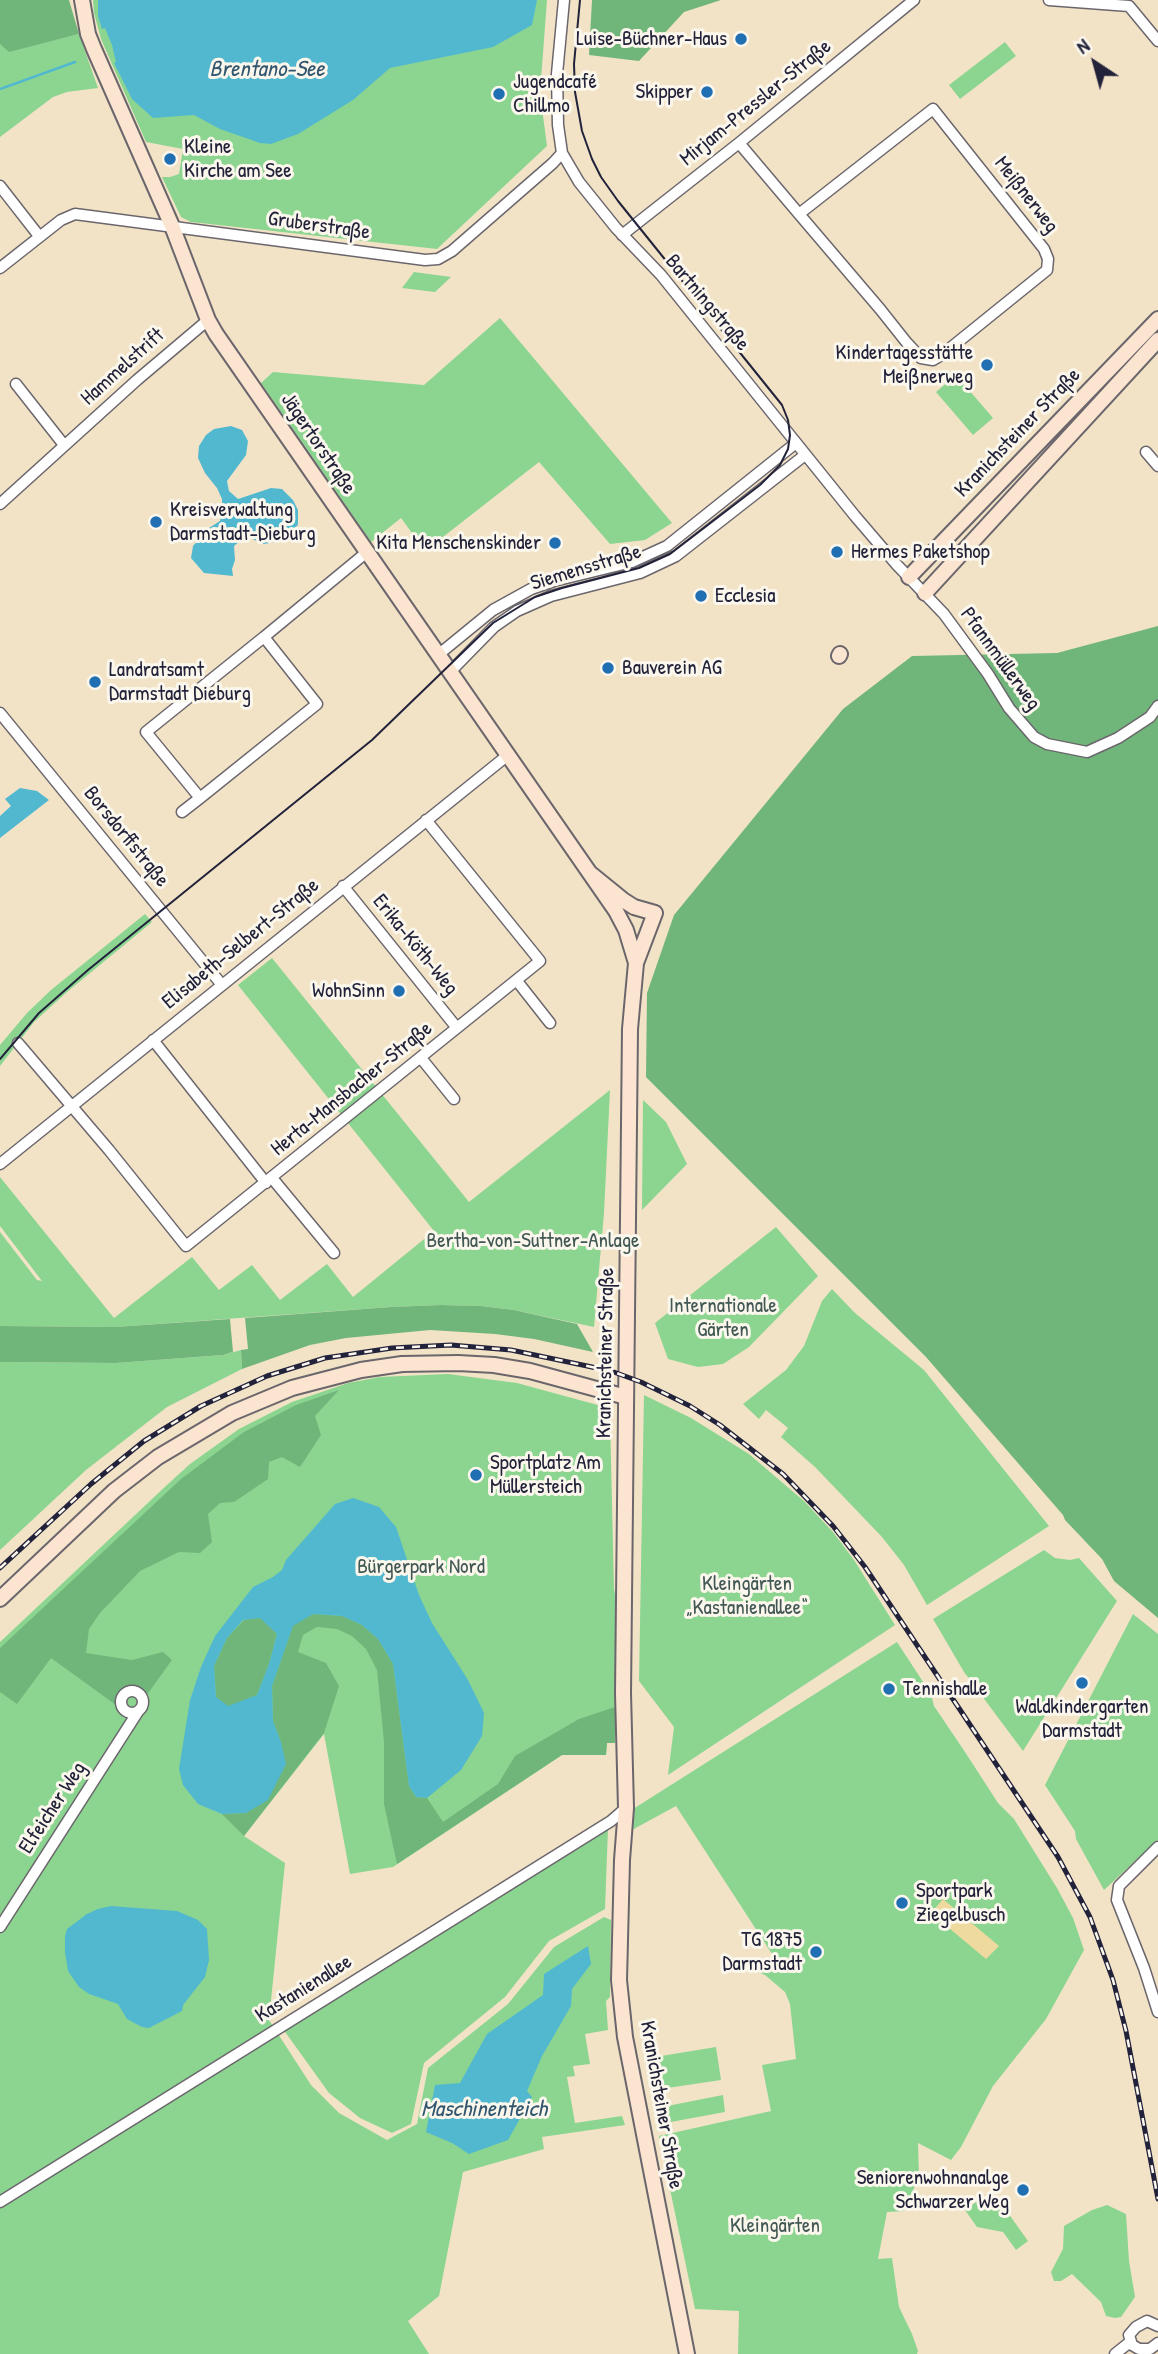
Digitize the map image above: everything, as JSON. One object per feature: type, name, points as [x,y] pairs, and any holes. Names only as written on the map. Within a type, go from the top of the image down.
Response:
[{"type":"main road","name":"Jägertorstraße","points":[[82,0],[88,34],[172,226],[208,320],[622,920],[636,963]]},
{"type":"main road","name":"Kranichsteiner Straße","points":[[909,577],[1158,319]]},
{"type":"main road","name":"Kranichsteiner Straße","points":[[925,593],[1158,340]]},
{"type":"main road","name":"Jägertorstraße","points":[[591,874],[622,900],[634,907],[655,913]]},
{"type":"main road","name":"Kranichsteiner Straße","points":[[655,913],[636,963],[630,1029],[619,1980],[625,2037],[687,2354]]},
{"type":"main road","name":"Jägertorstraße","points":[[622,920],[646,935]]},
{"type":"main road","points":[[0,1599],[114,1491],[158,1457],[232,1413],[292,1388],[361,1370],[402,1364],[458,1363],[530,1371],[626,1397]]},
{"type":"street","name":"Bartningstraße","points":[[564,0],[557,74],[558,125],[562,153],[579,182],[622,235],[661,275],[885,552],[925,593]]},
{"type":"street","name":"Mirjam-Pressler-Straße","points":[[622,235],[915,0]]},
{"type":"street","points":[[1049,0],[1133,3],[1158,41]]},
{"type":"street","name":"Meißnerweg","points":[[739,143],[799,214],[921,358],[933,360],[943,354],[1047,270],[1048,259],[1044,249],[933,109],[799,214]]},
{"type":"street","name":"Gruberstraße","points":[[0,268],[61,220],[75,214],[425,260],[438,258],[452,251],[562,153]]},
{"type":"street","points":[[0,186],[39,236]]},
{"type":"street","name":"Hammelstrift","points":[[0,504],[208,320]]},
{"type":"street","points":[[16,384],[64,445]]},
{"type":"street","name":"Siemensstraße","points":[[438,655],[493,611],[531,589],[632,562],[667,546],[796,443]]},
{"type":"street","points":[[1146,452],[1158,466]]},
{"type":"street","name":"Siemensstraße","points":[[450,672],[494,627],[517,611],[551,596],[640,573],[676,556],[805,455]]},
{"type":"street","points":[[200,798],[146,732],[367,552]]},
{"type":"street","name":"Pfannmüllerweg","points":[[925,593],[988,674],[1009,708],[1034,737],[1046,744],[1087,752],[1118,738],[1150,717],[1158,706]]},
{"type":"street","points":[[181,812],[317,704],[264,637]]},
{"type":"street","name":"Borsdorffstraße","points":[[0,713],[222,985]]},
{"type":"street","name":"Elisabeth-Selbert-Straße","points":[[0,1164],[508,755]]},
{"type":"street","name":"Herta-Mansbacher-Straße","points":[[72,1107],[186,1247],[517,981],[540,961],[426,820]]},
{"type":"street","name":"Erika-Köth-Weg","points":[[343,886],[457,1028]]},
{"type":"street","points":[[517,981],[550,1023]]},
{"type":"street","points":[[153,1040],[269,1180],[334,1253]]},
{"type":"street","points":[[18,1043],[72,1107]]},
{"type":"street","points":[[421,1058],[454,1099]]},
{"type":"street","name":"Elfeicher Weg","points":[[0,1927],[139,1710]]},
{"type":"street","name":"Kastanienallee","points":[[0,2202],[611,1821],[621,1812]]},
{"type":"street","points":[[1158,1847],[1119,1886],[1117,1900],[1158,2011]]},
{"type":"street","points":[[1130,2342],[1130,2332],[1141,2323],[1152,2322],[1158,2326]]},
{"type":"street","points":[[1130,2342],[1139,2349],[1157,2348]]},
{"type":"street","points":[[1115,2354],[1130,2342]]},
{"type":"green space","points":[[0,0],[69,0],[79,34],[9,52],[0,44]]},
{"type":"green space","points":[[93,0],[547,0],[540,93],[547,146],[437,249],[191,222],[181,217],[162,177],[179,174],[183,149],[146,142],[101,39]]},
{"type":"green space","points":[[592,0],[721,0],[684,12],[639,61],[589,55]]},
{"type":"green space","points":[[79,34],[98,88],[67,92],[53,97],[0,137],[0,44],[10,51]]},
{"type":"green space","points":[[1005,42],[1016,56],[960,99],[949,85]]},
{"type":"green space","points":[[414,272],[451,277],[435,292],[402,288]]},
{"type":"green space","points":[[500,318],[672,523],[645,540],[610,544],[539,462],[425,551],[401,518],[371,542],[261,383],[273,372],[424,385]]},
{"type":"green space","points":[[956,375],[993,418],[973,435],[936,392]]},
{"type":"green space","points":[[1158,626],[1158,1618],[1114,1581],[1102,1559],[1065,1520],[926,1357],[646,1077],[647,993],[674,915],[843,709],[912,656],[1057,653]]},
{"type":"green space","points":[[145,914],[152,922],[34,1022],[0,1066],[0,1045],[27,1013],[51,990]]},
{"type":"green space","name":"Bertha-von-Suttner-Anlage","points":[[272,958],[469,1202],[610,1090],[604,1213],[594,1327],[514,1310],[441,1305],[115,1327],[0,1326],[0,1232],[37,1280],[42,1281],[0,1226],[0,1177],[114,1318],[192,1257],[219,1290],[252,1265],[280,1300],[327,1264],[353,1297],[434,1231],[238,985]]},
{"type":"green space","points":[[643,1100],[666,1122],[687,1164],[642,1210]]},
{"type":"green space","name":"Internationale Gärten","points":[[776,1227],[818,1276],[749,1347],[723,1364],[698,1367],[668,1359],[655,1323]]},
{"type":"green space","points":[[832,1289],[855,1313],[924,1370],[1049,1526],[927,1605],[904,1565],[882,1537],[815,1467],[781,1437],[788,1428],[766,1410],[759,1419],[743,1404],[786,1370],[804,1346],[822,1301]]},
{"type":"green space","points":[[441,1305],[514,1310],[577,1324],[593,1352],[534,1339],[430,1330],[346,1338],[310,1345],[242,1369],[241,1350],[248,1349],[245,1318]]},
{"type":"green space","points":[[230,1319],[233,1352],[223,1355],[116,1363],[0,1362],[0,1326],[115,1327]]},
{"type":"green space","points":[[241,1350],[242,1369],[167,1407],[86,1470],[0,1550],[0,1362],[116,1363],[223,1355]]},
{"type":"green space","name":"Bürgerpark Nord","points":[[448,1374],[517,1383],[605,1407],[610,1417],[616,1600],[615,1743],[607,1743],[606,1755],[562,1755],[393,1867],[350,1874],[324,1734],[244,1836],[285,1863],[269,2020],[311,2085],[339,2113],[387,2140],[417,2124],[428,2068],[508,2004],[554,1947],[604,1917],[611,1920],[610,1997],[606,2001],[608,2030],[585,2034],[590,2064],[573,2066],[575,2076],[567,2077],[575,2123],[622,2116],[625,2125],[542,2137],[544,2149],[463,2172],[439,2296],[408,2321],[429,2354],[0,2354],[0,1642],[190,1464],[239,1429],[292,1402],[348,1383],[380,1377]]},
{"type":"green space","points":[[339,1390],[315,1416],[321,1435],[300,1467],[282,1457],[269,1462],[268,1479],[234,1502],[220,1503],[208,1514],[212,1542],[200,1553],[179,1552],[140,1571],[100,1613],[89,1629],[86,1653],[132,1660],[163,1652],[172,1660],[146,1696],[130,1686],[116,1705],[51,1658],[17,1704],[0,1692],[0,1648],[181,1479],[244,1432],[296,1405]]},
{"type":"green space","name":"Kleingärten „Kastanienallee“","points":[[644,1395],[691,1418],[749,1454],[805,1502],[854,1560],[895,1625],[668,1775],[674,1727],[639,1681]]},
{"type":"green space","points":[[1044,1550],[1055,1558],[1079,1558],[1117,1601],[1023,1751],[964,1672],[933,1619]]},
{"type":"green space","points":[[313,1614],[342,1616],[362,1625],[378,1639],[393,1664],[409,1786],[416,1797],[427,1798],[443,1822],[498,1784],[515,1756],[579,1719],[615,1707],[615,1743],[607,1743],[606,1755],[562,1755],[397,1864],[384,1804],[384,1742],[377,1670],[366,1649],[352,1636],[337,1629],[317,1627],[303,1635],[298,1652],[326,1663],[339,1686],[324,1733],[244,1836],[222,1814],[246,1813],[281,1742],[273,1721],[272,1686],[293,1625]]},
{"type":"green space","points":[[1133,1614],[1158,1634],[1158,1840],[1104,1890],[1076,1839],[1075,1831],[1045,1785]]},
{"type":"green space","points":[[260,1617],[277,1634],[269,1664],[257,1695],[228,1707],[216,1697],[214,1666],[227,1638],[244,1620]]},
{"type":"green space","name":"Sportpark Ziegelbusch","points":[[897,1642],[931,1694],[934,1706],[998,1803],[1014,1819],[1057,1888],[1073,1918],[1084,1950],[1046,2019],[993,2086],[961,2147],[951,2160],[918,2143],[919,2177],[904,2211],[887,2212],[878,2259],[892,2258],[899,2307],[912,2334],[917,2354],[738,2354],[739,2311],[695,2309],[659,2136],[771,2111],[762,2065],[796,2059],[790,2004],[785,1992],[765,1975],[749,1968],[766,1966],[774,1957],[676,1806],[632,1830],[633,1809]]},
{"type":"green space","points":[[608,1829],[605,1909],[549,1941],[505,1997],[424,2063],[411,2124],[392,2133],[360,2118],[329,2093],[283,2029]]},
{"type":"green space","points":[[716,2047],[721,2080],[654,2090],[649,2058]]},
{"type":"green space","points":[[723,2095],[725,2112],[660,2124],[657,2108]]},
{"type":"green space","points":[[979,2200],[1008,2213],[1028,2241],[1016,2250],[1003,2232],[977,2227],[965,2210]]},
{"type":"green space","points":[[1107,2205],[1126,2214],[1135,2297],[1121,2317],[1115,2318],[1106,2316],[1101,2302],[1072,2274],[1061,2281],[1054,2281],[1051,2272],[1063,2249],[1064,2226]]},
{"type":"sand","points":[[943,1899],[999,1946],[986,1959],[931,1913]]},
{"type":"water","name":"Brentano-See","points":[[98,0],[537,0],[532,25],[493,47],[390,68],[353,100],[298,134],[271,144],[260,143],[220,129],[194,115],[153,118],[132,99],[114,63],[112,45],[98,16]]},
{"type":"water","points":[[231,426],[242,430],[248,441],[246,455],[227,481],[229,491],[238,499],[271,488],[282,489],[298,510],[298,525],[279,541],[264,544],[250,538],[241,540],[234,546],[233,576],[204,573],[191,558],[193,546],[209,528],[220,521],[222,510],[222,499],[217,488],[205,473],[198,458],[199,446],[214,429]]},
{"type":"water","points":[[20,788],[37,791],[49,800],[0,838],[0,816],[11,806],[5,799]]},
{"type":"water","points":[[353,1498],[379,1507],[396,1527],[419,1595],[432,1623],[468,1680],[484,1713],[482,1736],[461,1770],[427,1798],[416,1797],[409,1786],[393,1664],[378,1639],[362,1625],[342,1616],[313,1614],[293,1626],[272,1686],[273,1721],[286,1764],[268,1800],[246,1813],[222,1814],[198,1804],[183,1785],[179,1769],[190,1700],[201,1667],[215,1636],[253,1587],[282,1570],[286,1560],[335,1504]],"holes":[[[260,1618],[277,1634],[257,1695],[228,1706],[216,1697],[214,1666],[227,1638],[243,1620]]]},
{"type":"water","points":[[111,1906],[177,1911],[198,1920],[207,1929],[209,1960],[205,1977],[183,2005],[182,2011],[149,2028],[127,2019],[118,2004],[89,1994],[79,1987],[68,1971],[65,1952],[67,1929],[87,1914]]},
{"type":"water","name":"Maschinenteich","points":[[588,1946],[591,1964],[572,1989],[571,2006],[542,2056],[527,2091],[532,2097],[508,2140],[469,2154],[426,2132],[435,2085],[460,2083],[487,2034],[543,1995],[544,1974]]},
{"type":"waterway","points":[[0,89],[75,62]]},
{"type":"tram line","points":[[0,1059],[39,1013],[88,970],[372,740],[493,623],[535,597],[639,568],[670,554],[760,485],[780,465],[788,449],[790,435],[782,405],[618,201],[592,159],[582,131],[575,92],[574,64],[580,0]]},
{"type":"railway","points":[[0,1568],[91,1484],[144,1441],[201,1406],[267,1376],[325,1358],[392,1348],[451,1345],[511,1350],[611,1371],[690,1406],[720,1425],[783,1474],[833,1526],[865,1567],[1058,1857],[1090,1917],[1113,1980],[1126,2031],[1158,2199]]},
{"type":"place","name":"Luise-Büchner-Haus","points":[[741,39]]},
{"type":"place","name":"Skipper","points":[[707,92]]},
{"type":"place","name":"Jugendcafé Chillmo","points":[[499,94]]},
{"type":"place","name":"Kleine Kirche am See","points":[[170,159]]},
{"type":"place","name":"Kindertagesstätte Meißnerweg","points":[[987,365]]},
{"type":"place","name":"Kreisverwaltung Darmstadt-Dieburg","points":[[156,522]]},
{"type":"place","name":"Kita Menschenskinder","points":[[555,543]]},
{"type":"place","name":"Hermes Paketshop","points":[[837,552]]},
{"type":"place","name":"Ecclesia","points":[[701,596]]},
{"type":"place","name":"Bauverein AG","points":[[608,668]]},
{"type":"place","name":"Landratsamt Darmstadt Dieburg","points":[[95,682]]},
{"type":"place","name":"WohnSinn","points":[[399,991]]},
{"type":"place","name":"Sportplatz Am Müllersteich","points":[[476,1475]]},
{"type":"place","name":"Waldkindergarten Darmstadt","points":[[1082,1683]]},
{"type":"place","name":"Tennishalle","points":[[889,1689]]},
{"type":"place","name":"Sportpark Ziegelbusch","points":[[902,1903]]},
{"type":"place","name":"TG 1875 Darmstadt","points":[[816,1952]]},
{"type":"place","name":"Seniorenwohnanalge Schwarzer Weg","points":[[1023,2190]]},
{"type":"park label","name":"Kleingärten","points":[[775,2226]]}]
